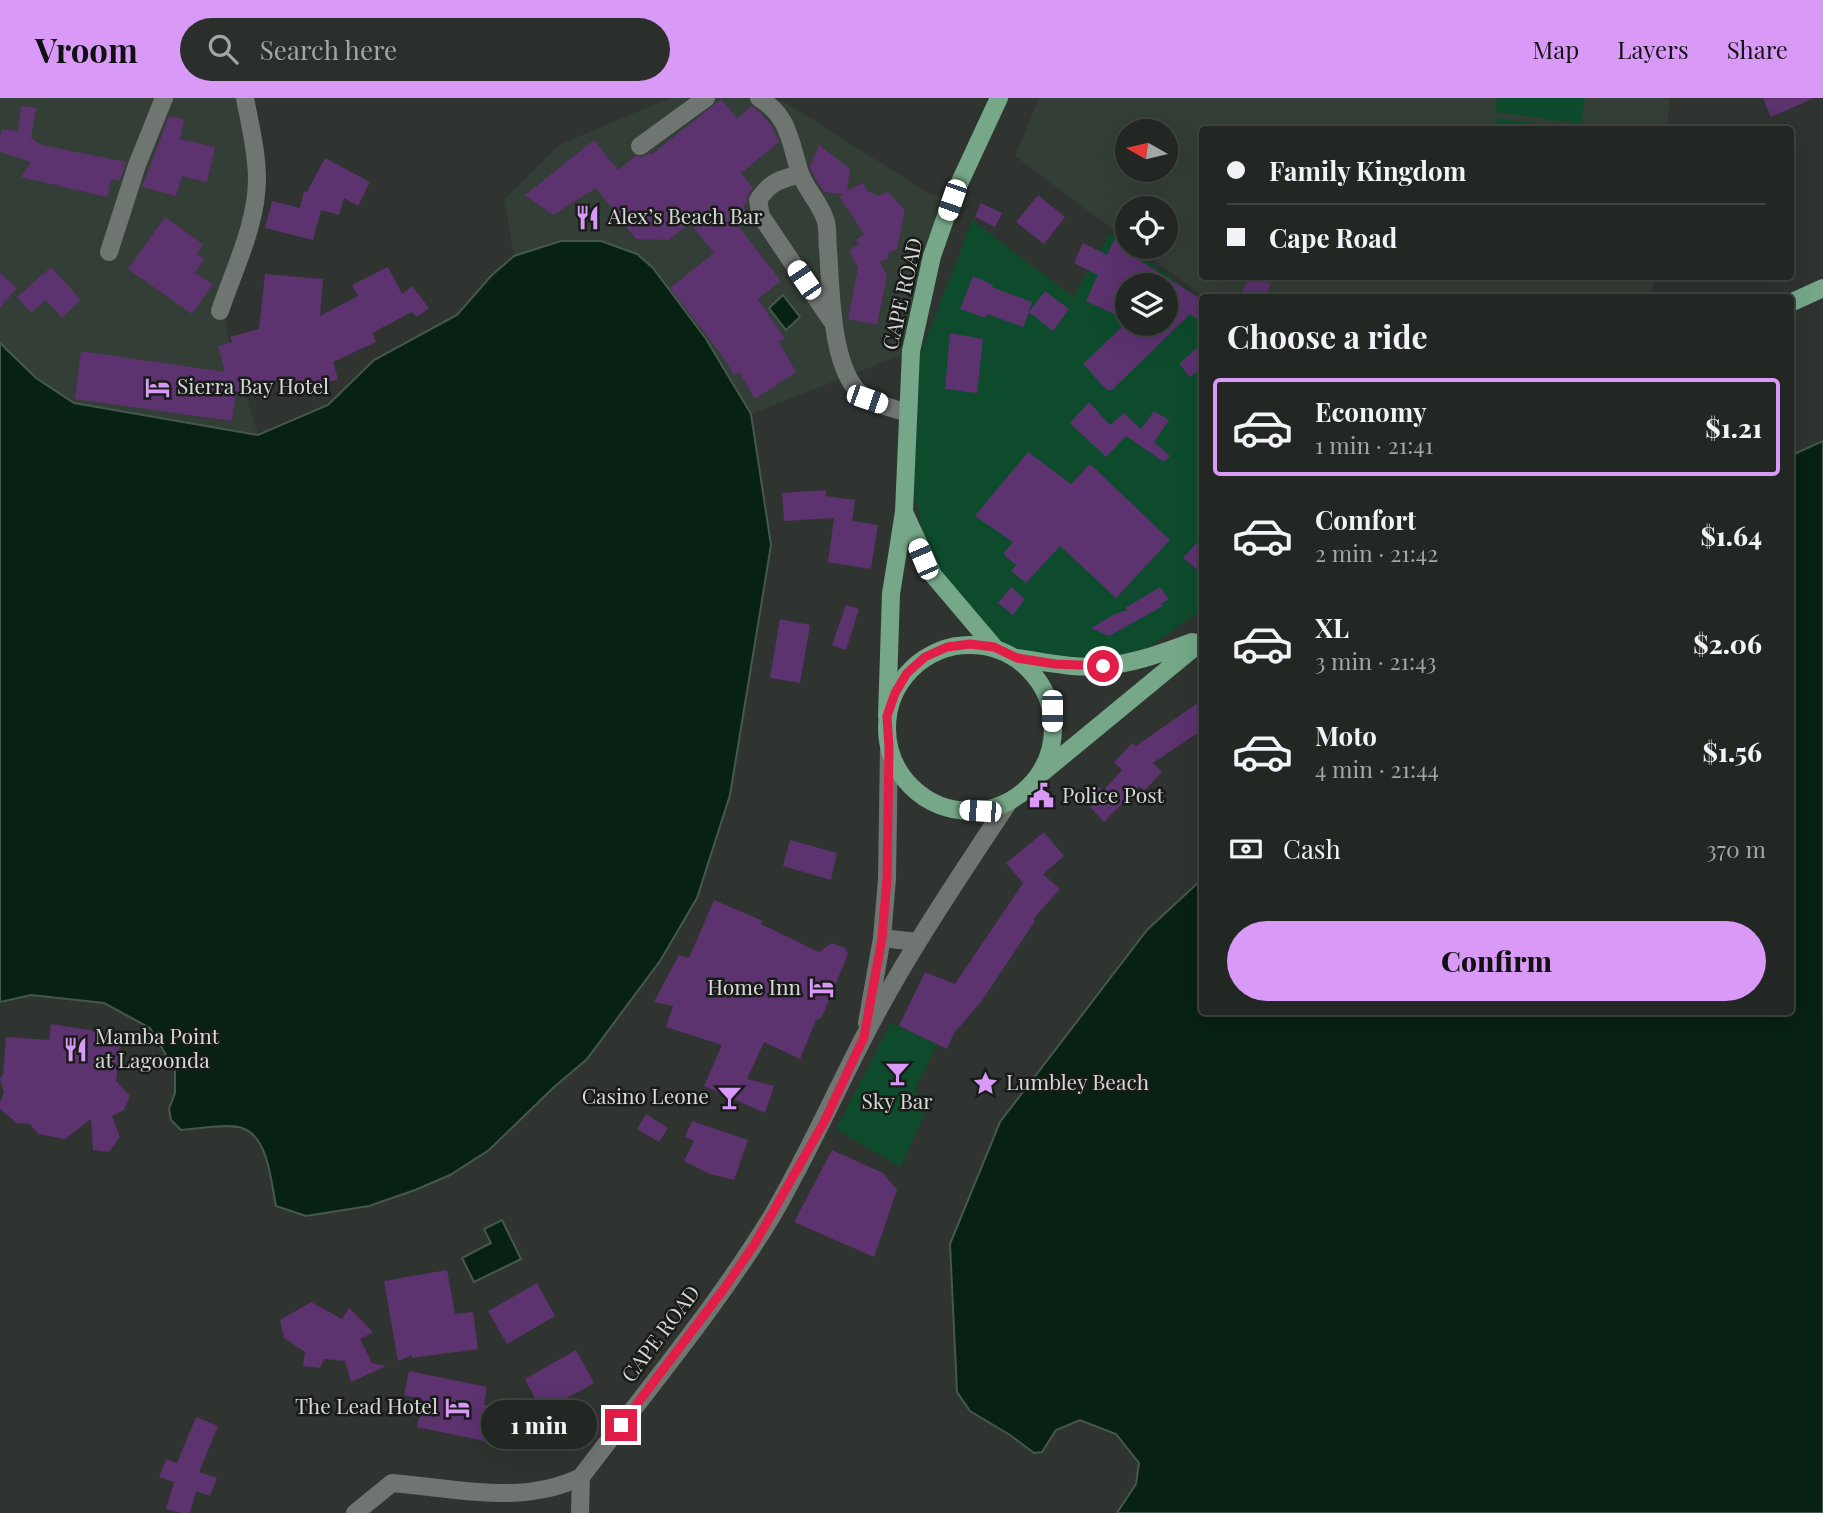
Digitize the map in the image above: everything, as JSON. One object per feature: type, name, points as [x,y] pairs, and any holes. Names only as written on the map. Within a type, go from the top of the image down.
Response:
[{"type":"main road","name":"CAPE ROAD","points":[[887,716],[891,594],[904,512],[911,351],[932,256],[952,200],[999,98]]},
{"type":"main road","points":[[1794,301],[1823,288]]},
{"type":"main road","points":[[904,512],[933,575],[994,647]]},
{"type":"main road","points":[[1199,640],[1129,663],[1103,666],[1055,664],[1017,658],[994,647],[970,644],[947,647],[925,657],[907,673],[895,693],[887,716],[889,748],[902,776],[923,797],[950,809],[980,811],[1009,803],[1199,642]]},
{"type":"main road","points":[[1017,658],[1040,681],[1052,711],[1052,744],[1040,774]]},
{"type":"street","points":[[109,252],[137,164],[164,98]]},
{"type":"street","points":[[220,311],[252,219],[257,181],[255,149],[245,98]]},
{"type":"street","points":[[640,146],[706,98]]},
{"type":"street","points":[[759,98],[780,115],[789,134],[800,174],[826,221],[833,323],[845,374],[867,399],[908,413]]},
{"type":"street","points":[[800,174],[776,180],[766,188],[758,200],[761,216],[833,323]]},
{"type":"street","name":"CAPE ROAD","points":[[864,1037],[882,938],[887,879],[889,748]]},
{"type":"street","name":"CAPE ROAD","points":[[582,1477],[754,1245],[824,1122],[864,1037],[916,942],[1009,803]]},
{"type":"street","points":[[882,938],[916,942]]},
{"type":"street","points":[[355,1513],[392,1483],[452,1491],[512,1494],[537,1493],[560,1488],[582,1477],[580,1513]]},
{"type":"shaded area","points":[[0,98],[245,98],[257,181],[225,295],[227,333],[258,435],[74,403],[36,378],[0,343]]},
{"type":"shaded area","points":[[670,98],[774,98],[930,194],[952,199],[911,351],[751,414],[706,339],[653,268],[637,255],[562,241],[514,256],[504,200],[559,145]]},
{"type":"shaded area","points":[[1039,98],[1670,98],[1667,126],[1199,126],[1199,280],[1654,280],[1652,294],[1200,294],[1178,278],[1178,273],[1171,273],[1152,259],[1178,259],[1178,196],[1115,196],[1115,231],[1015,156]]},
{"type":"shaded area","points":[[561,241],[601,241],[637,254],[653,268],[706,339],[751,414],[771,545],[730,795],[697,898],[660,961],[587,1059],[489,1150],[450,1175],[369,1206],[306,1216],[276,1206],[267,1162],[258,1141],[251,1133],[229,1126],[181,1130],[171,1120],[169,1109],[175,1093],[175,1070],[150,1028],[104,1003],[31,995],[0,1002],[0,343],[36,378],[74,403],[258,435],[328,405],[374,360],[457,315],[491,276],[514,256]]},
{"type":"shaded area","points":[[783,295],[800,317],[786,330],[769,308]]},
{"type":"shaded area","points":[[1823,441],[1823,1513],[1117,1513],[1136,1484],[1139,1463],[1116,1434],[1080,1420],[1056,1430],[1042,1452],[1034,1453],[970,1411],[957,1392],[950,1244],[1000,1122],[1147,930],[1199,882],[1199,1015],[1794,1015],[1794,454]]},
{"type":"shaded area","points":[[502,1220],[521,1259],[474,1282],[462,1258],[491,1243],[484,1229]]},
{"type":"green space","points":[[1497,98],[1585,98],[1581,124],[1495,112]]},
{"type":"green space","points":[[1496,118],[1554,126],[1495,126]]},
{"type":"green space","points":[[972,220],[1073,297],[1110,233],[1115,237],[1115,259],[1145,259],[1164,273],[1115,273],[1115,336],[1178,336],[1178,283],[1199,299],[1199,612],[1115,671],[1003,646],[933,567],[910,481],[918,360]]},
{"type":"green space","points":[[891,1023],[937,1044],[914,1092],[930,1102],[900,1167],[836,1129]]},
{"type":"building","points":[[1763,98],[1814,98],[1771,117]]},
{"type":"building","points":[[721,99],[737,118],[752,106],[772,126],[779,142],[741,173],[753,188],[743,206],[750,219],[739,227],[781,281],[758,299],[785,339],[779,342],[796,372],[755,399],[739,372],[734,375],[670,288],[714,253],[690,223],[669,240],[636,239],[596,188],[553,215],[525,195],[594,140],[618,170],[636,156],[642,157],[649,153],[651,155]]},
{"type":"building","points":[[21,106],[36,108],[31,138],[42,145],[126,162],[120,181],[111,179],[107,197],[21,177],[31,162],[0,152],[0,136],[2,129],[18,131]]},
{"type":"building","points":[[169,116],[184,119],[180,139],[215,147],[207,182],[182,176],[176,196],[142,187]]},
{"type":"building","points":[[819,145],[850,169],[847,191],[863,183],[867,191],[880,196],[887,191],[905,210],[897,249],[887,254],[889,258],[880,262],[887,276],[877,325],[848,319],[858,268],[849,250],[859,244],[856,240],[864,234],[839,196],[843,194],[824,192],[815,178],[810,167]]},
{"type":"building","points":[[325,158],[370,182],[358,206],[344,198],[339,215],[321,210],[313,240],[265,228],[272,201],[300,208],[304,191],[307,192]]},
{"type":"building","points":[[1038,195],[1065,217],[1044,244],[1016,222]]},
{"type":"building","points":[[981,203],[1002,213],[995,227],[975,217]]},
{"type":"building","points":[[165,217],[203,244],[197,254],[204,259],[195,273],[213,284],[192,314],[128,269]]},
{"type":"building","points":[[1115,238],[1115,259],[1138,259],[1160,273],[1115,273],[1115,314],[1086,301],[1098,275],[1074,263],[1083,243],[1107,255]]},
{"type":"building","points":[[51,267],[81,300],[62,318],[46,300],[31,313],[17,297]]},
{"type":"building","points":[[388,267],[402,294],[412,286],[429,308],[417,317],[412,312],[372,333],[376,342],[333,362],[338,379],[289,394],[284,378],[236,393],[232,421],[75,399],[81,351],[225,372],[218,346],[232,342],[230,337],[259,329],[265,274],[323,279],[320,316],[358,296],[352,285]]},
{"type":"building","points":[[0,273],[17,288],[0,308]]},
{"type":"building","points":[[973,276],[993,285],[992,287],[1032,302],[1023,327],[987,314],[986,318],[960,309]]},
{"type":"building","points":[[1248,280],[1263,280],[1271,284],[1266,294],[1241,294]]},
{"type":"building","points":[[1178,285],[1199,298],[1199,320],[1190,314],[1178,326]]},
{"type":"building","points":[[1045,291],[1069,309],[1053,331],[1029,312]]},
{"type":"building","points":[[950,333],[983,339],[977,393],[945,389]]},
{"type":"building","points":[[1115,334],[1115,336],[1167,336],[1112,390],[1107,390],[1083,364]]},
{"type":"building","points":[[1199,346],[1199,370],[1190,377],[1179,364]]},
{"type":"building","points":[[1089,402],[1110,425],[1124,413],[1141,429],[1154,411],[1169,420],[1154,442],[1170,456],[1164,462],[1126,436],[1106,457],[1070,423]]},
{"type":"building","points":[[1028,452],[1071,484],[1090,464],[1170,540],[1116,598],[1060,546],[1026,583],[1011,571],[1016,565],[1003,554],[1013,542],[975,516]]},
{"type":"building","points":[[826,490],[826,496],[855,500],[852,521],[878,525],[871,569],[828,562],[834,518],[784,521],[782,493]]},
{"type":"building","points":[[1199,540],[1199,571],[1183,558]]},
{"type":"building","points":[[1011,587],[1025,599],[1013,615],[998,603]]},
{"type":"building","points":[[1160,587],[1169,599],[1161,604],[1163,606],[1109,636],[1091,628],[1128,610],[1125,608]]},
{"type":"building","points":[[846,605],[859,609],[846,650],[832,645]]},
{"type":"building","points":[[780,619],[810,625],[800,683],[770,678]]},
{"type":"building","points":[[1199,702],[1199,732],[1153,763],[1162,772],[1144,791],[1139,786],[1104,822],[1084,800],[1098,786],[1103,791],[1122,770],[1114,762],[1132,743],[1136,746]]},
{"type":"building","points":[[1044,832],[1064,856],[1043,874],[1060,889],[1033,919],[1035,921],[981,1002],[954,1033],[947,1049],[899,1026],[925,972],[955,984],[1023,883],[1006,863]]},
{"type":"building","points":[[790,840],[837,853],[831,880],[783,866]]},
{"type":"building","points":[[714,900],[763,921],[761,924],[819,952],[832,943],[845,948],[848,954],[822,1017],[816,1020],[800,1059],[764,1042],[747,1079],[774,1086],[765,1113],[704,1086],[722,1045],[666,1027],[673,1006],[654,1002],[679,955],[689,958]]},
{"type":"building","points":[[51,1024],[107,1033],[105,1044],[120,1046],[116,1081],[130,1096],[124,1110],[112,1116],[120,1137],[109,1152],[93,1150],[91,1119],[65,1139],[38,1134],[30,1124],[17,1123],[0,1109],[4,1092],[0,1079],[3,1074],[6,1037],[49,1040]]},
{"type":"building","points":[[646,1114],[668,1128],[659,1142],[637,1129]]},
{"type":"building","points":[[692,1121],[748,1140],[734,1180],[710,1174],[684,1161],[694,1141],[685,1137]]},
{"type":"building","points":[[832,1150],[883,1173],[897,1190],[874,1257],[794,1222]]},
{"type":"building","points":[[447,1270],[455,1314],[473,1312],[478,1349],[412,1358],[412,1355],[398,1361],[384,1281]]},
{"type":"building","points":[[537,1283],[555,1316],[507,1344],[488,1311]]},
{"type":"building","points":[[311,1302],[342,1319],[349,1308],[373,1332],[360,1339],[372,1363],[386,1366],[351,1382],[345,1361],[324,1359],[320,1368],[303,1366],[305,1352],[284,1338],[280,1320]]},
{"type":"building","points":[[576,1350],[594,1383],[542,1412],[525,1379]]},
{"type":"building","name":"The Lead Hotel","points":[[409,1371],[487,1387],[484,1405],[507,1409],[499,1444],[417,1427],[423,1399],[404,1395]]},
{"type":"building","points":[[196,1417],[218,1426],[199,1472],[217,1478],[210,1496],[196,1491],[190,1513],[181,1513],[166,1509],[174,1482],[159,1477],[166,1459],[177,1463]]},
{"type":"place","name":"Alex’s Beach Bar","points":[[588,217]]},
{"type":"place","name":"Sierra Bay Hotel","points":[[157,387]]},
{"type":"place","name":"Police Post","points":[[1042,796]]},
{"type":"place","name":"Home Inn","points":[[821,988]]},
{"type":"place","name":"Mamba Point at Lagoonda","points":[[75,1049]]},
{"type":"place","name":"Sky Bar","points":[[897,1073]]},
{"type":"place","name":"Lumbley Beach","points":[[986,1083]]},
{"type":"place","name":"Casino Leone","points":[[729,1097]]},
{"type":"place","name":"The Lead Hotel","points":[[458,1407]]},
{"type":"route","points":[[621,1425],[754,1245],[824,1122],[864,1037],[882,938],[887,879],[887,716],[895,693],[907,673],[925,657],[947,647],[970,644],[994,647],[1017,658],[1055,664],[1103,666]]}]
